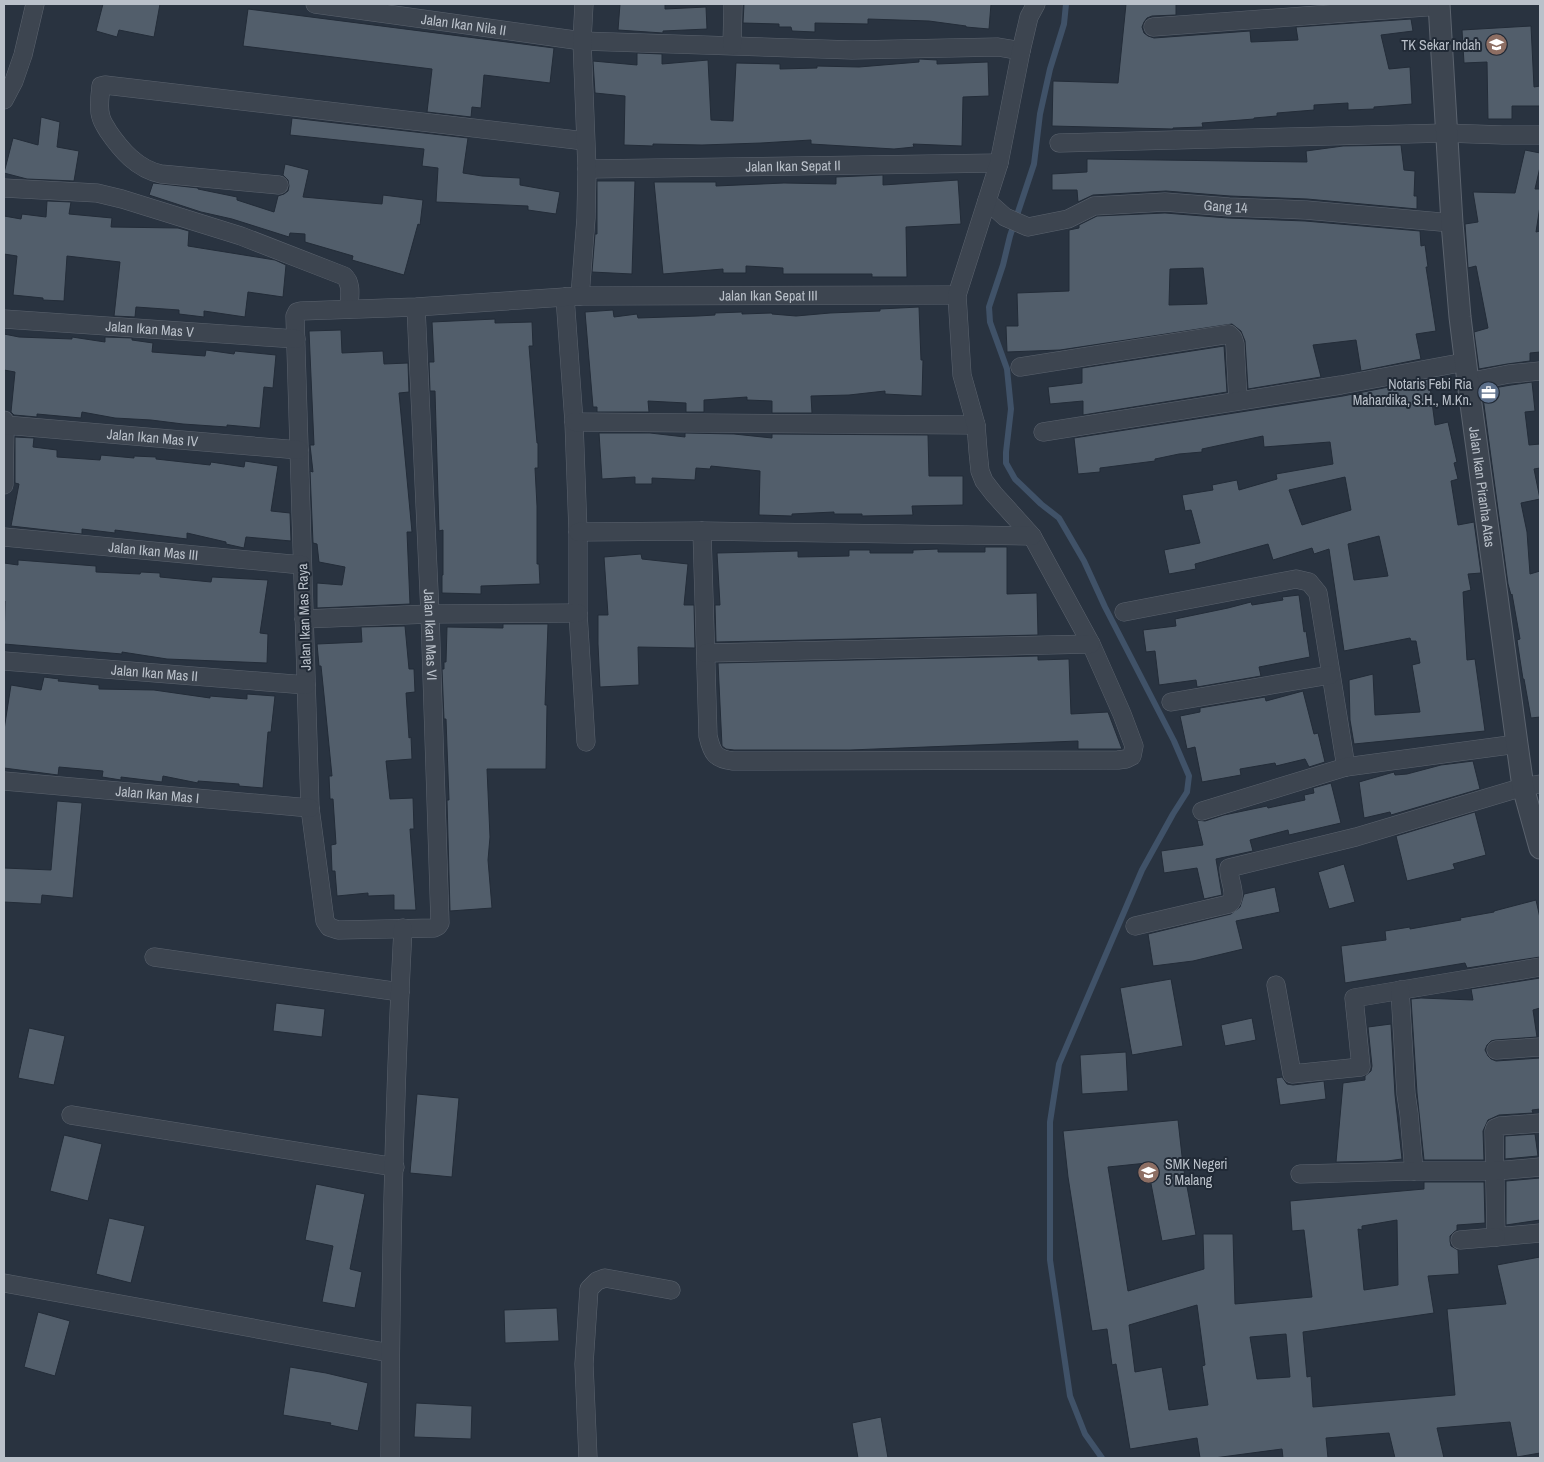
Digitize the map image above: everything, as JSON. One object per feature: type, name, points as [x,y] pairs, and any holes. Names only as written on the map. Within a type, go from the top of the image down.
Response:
[{"type":"street","points":[[4,100],[14,81],[23,55],[35,4]]},
{"type":"street","name":"Jalan Ikan Nila II","points":[[315,4],[582,40],[852,50],[998,47],[1021,51]]},
{"type":"street","points":[[584,4],[582,40],[587,169],[586,218],[573,296],[578,613],[586,742]]},
{"type":"street","points":[[732,45],[733,4]]},
{"type":"street","points":[[702,531],[708,736],[713,752],[721,759],[742,761],[1129,758],[1133,754],[1134,746],[1122,714],[1091,644],[1032,536],[984,481],[980,471],[976,425],[962,375],[957,295],[999,163],[1021,51],[1029,17],[1036,4]]},
{"type":"street","points":[[1153,27],[1439,5]]},
{"type":"street","name":"Jalan Ikan Piranha Atas","points":[[1439,5],[1452,223],[1466,372],[1517,744],[1532,785],[1540,848]]},
{"type":"street","points":[[279,186],[161,174],[144,168],[117,145],[101,119],[101,86],[105,84],[213,96],[585,141]]},
{"type":"street","points":[[1059,144],[1446,133],[1540,135]]},
{"type":"street","name":"Jalan Ikan Sepat II","points":[[587,169],[999,163]]},
{"type":"street","points":[[4,188],[97,193],[241,236],[344,276],[350,284],[349,309]]},
{"type":"street","name":"Gang 14","points":[[987,201],[1005,217],[1028,227],[1068,220],[1094,206],[1165,202],[1229,208],[1306,210],[1452,223]]},
{"type":"street","name":"Jalan Ikan Sepat III","points":[[297,312],[416,308],[573,296],[957,295]]},
{"type":"street","name":"Jalan Ikan Mas VI","points":[[403,928],[434,928],[440,923],[430,614],[416,308]]},
{"type":"street","name":"Jalan Ikan Mas Raya","points":[[297,312],[295,316],[310,808],[326,921],[330,927],[338,930],[403,928]]},
{"type":"street","name":"Jalan Ikan Mas V","points":[[4,319],[296,340]]},
{"type":"street","points":[[1020,367],[1229,334],[1235,344],[1238,401]]},
{"type":"street","points":[[1042,432],[1350,383],[1466,372],[1509,374],[1540,371]]},
{"type":"street","points":[[4,485],[5,422]]},
{"type":"street","name":"Jalan Ikan Mas IV","points":[[5,422],[299,450]]},
{"type":"street","points":[[574,422],[976,425]]},
{"type":"street","points":[[578,532],[702,531],[1032,536]]},
{"type":"street","name":"Jalan Ikan Mas III","points":[[4,538],[302,565]]},
{"type":"street","points":[[1124,612],[1296,579],[1312,585],[1318,594],[1346,767]]},
{"type":"street","points":[[304,619],[430,614],[578,613]]},
{"type":"street","points":[[706,653],[1091,644]]},
{"type":"street","name":"Jalan Ikan Mas II","points":[[4,661],[306,685]]},
{"type":"street","points":[[1171,702],[1330,674]]},
{"type":"street","points":[[1202,811],[1346,767],[1517,744]]},
{"type":"street","name":"Jalan Ikan Mas I","points":[[4,781],[310,808]]},
{"type":"street","points":[[1135,926],[1229,904],[1234,896],[1228,875],[1229,868],[1356,837],[1532,785]]},
{"type":"street","points":[[390,1458],[390,1353],[403,928]]},
{"type":"street","points":[[154,957],[400,992]]},
{"type":"street","points":[[1276,986],[1292,1074],[1361,1067],[1354,998],[1540,967]]},
{"type":"street","points":[[1400,990],[1406,1094],[1414,1171]]},
{"type":"street","points":[[1496,1050],[1540,1047]]},
{"type":"street","points":[[71,1114],[395,1167]]},
{"type":"street","points":[[1496,1237],[1495,1128],[1540,1123]]},
{"type":"street","points":[[1300,1174],[1495,1171],[1540,1167]]},
{"type":"street","points":[[1460,1240],[1540,1233]]},
{"type":"street","points":[[588,1458],[584,1364],[589,1289],[597,1281],[605,1278],[671,1290]]},
{"type":"street","points":[[4,1283],[390,1353]]},
{"type":"building","points":[[103,4],[160,4],[154,37],[119,30],[117,37],[96,31]]},
{"type":"building","points":[[620,4],[665,4],[665,9],[706,7],[707,29],[663,31],[663,33],[618,30]]},
{"type":"building","points":[[744,4],[991,4],[989,29],[929,21],[868,19],[868,24],[815,23],[815,32],[792,31],[791,27],[779,27],[779,24],[743,23]]},
{"type":"building","points":[[1126,4],[1176,4],[1176,15],[1152,16],[1144,22],[1142,27],[1144,33],[1154,38],[1250,31],[1251,42],[1298,40],[1296,27],[1411,19],[1413,31],[1381,35],[1389,69],[1410,67],[1412,104],[1348,110],[1348,103],[1314,105],[1314,110],[1277,113],[1277,116],[1254,119],[1202,123],[1203,127],[1173,129],[1052,126],[1053,81],[1118,83]]},
{"type":"building","points":[[248,9],[554,48],[550,83],[484,75],[481,108],[472,107],[471,117],[427,112],[432,69],[243,46]]},
{"type":"building","points":[[1531,26],[1534,87],[1540,86],[1540,106],[1512,106],[1512,119],[1488,119],[1487,62],[1464,63],[1462,30]]},
{"type":"building","points":[[637,53],[662,54],[662,64],[708,60],[711,120],[733,121],[736,63],[780,64],[780,69],[817,68],[817,66],[859,67],[919,62],[919,59],[937,60],[937,64],[988,62],[989,96],[963,97],[962,146],[913,144],[914,147],[894,149],[811,144],[811,140],[702,145],[624,145],[625,96],[595,93],[593,61],[637,65]]},
{"type":"building","points":[[41,117],[60,122],[57,147],[79,151],[74,181],[27,179],[4,173],[13,138],[38,145]]},
{"type":"building","points":[[292,118],[468,138],[463,173],[520,178],[520,185],[560,192],[556,214],[528,210],[528,206],[436,202],[438,168],[422,166],[424,149],[290,135]]},
{"type":"building","points":[[1401,145],[1404,170],[1415,171],[1414,196],[1417,196],[1417,209],[1307,199],[1166,191],[1093,195],[1078,202],[1077,190],[1052,190],[1052,174],[1087,172],[1087,159],[1307,162],[1306,151],[1343,146]]},
{"type":"building","points":[[1525,150],[1540,153],[1540,167],[1535,189],[1540,189],[1540,206],[1536,232],[1540,231],[1540,352],[1530,353],[1530,361],[1479,369],[1474,332],[1488,328],[1476,266],[1468,268],[1465,224],[1478,222],[1473,192],[1515,193]]},
{"type":"building","points":[[285,164],[309,170],[303,197],[382,204],[383,195],[423,200],[420,225],[418,224],[404,275],[352,260],[353,256],[305,242],[305,234],[290,233],[289,237],[149,195],[153,183],[198,188],[237,197],[237,200],[274,212],[278,196],[288,191],[288,180],[283,175]]},
{"type":"building","points":[[883,175],[883,185],[958,180],[961,224],[906,227],[907,277],[872,277],[872,274],[783,274],[783,268],[746,266],[746,273],[723,273],[723,269],[663,274],[654,182],[716,182],[716,186],[784,183],[836,184],[836,177]]},
{"type":"building","points":[[597,181],[635,181],[632,274],[592,272],[595,234],[597,234]]},
{"type":"building","points":[[47,201],[71,202],[69,214],[112,218],[111,227],[178,228],[189,231],[188,246],[275,260],[286,265],[283,297],[248,292],[245,317],[204,311],[204,317],[179,314],[179,310],[136,307],[135,317],[114,316],[120,262],[67,256],[64,301],[13,295],[17,256],[4,254],[4,216],[21,219],[22,214],[46,217]]},
{"type":"building","points":[[1165,213],[1305,221],[1420,231],[1421,246],[1425,245],[1428,267],[1426,267],[1436,331],[1416,334],[1421,359],[1361,371],[1356,340],[1313,345],[1321,377],[1248,389],[1245,341],[1241,331],[1232,324],[1060,350],[1007,352],[1006,326],[1018,326],[1017,293],[1069,291],[1069,230],[1079,228],[1079,225],[1097,216]],"holes":[[[1203,268],[1207,304],[1169,305],[1170,269]]]},
{"type":"building","points":[[919,307],[921,360],[923,360],[922,396],[885,394],[885,391],[849,395],[811,396],[812,413],[772,413],[772,401],[747,400],[747,397],[704,400],[704,412],[686,412],[686,403],[648,401],[649,412],[597,412],[597,407],[593,407],[585,312],[613,310],[614,317],[637,314],[638,318],[742,312],[742,314],[772,313],[796,316]]},
{"type":"building","points":[[495,319],[495,323],[532,322],[533,346],[529,346],[538,443],[538,468],[535,468],[537,564],[539,564],[540,584],[481,586],[481,594],[442,593],[443,530],[439,531],[435,391],[430,391],[429,362],[434,362],[432,322]]},
{"type":"building","points":[[341,330],[342,353],[383,351],[384,364],[408,363],[409,392],[399,393],[412,532],[407,532],[410,604],[317,608],[317,583],[342,585],[345,567],[319,562],[317,544],[313,543],[310,471],[313,472],[310,445],[314,445],[309,331]]},
{"type":"building","points":[[4,334],[19,337],[72,339],[72,337],[105,342],[105,337],[132,338],[132,340],[153,343],[152,352],[205,356],[206,350],[234,354],[235,351],[276,355],[273,388],[264,387],[260,428],[115,418],[82,412],[81,418],[37,414],[37,417],[14,415],[11,412],[15,372],[4,370]]},
{"type":"building","points":[[1224,346],[1227,392],[1083,415],[1083,401],[1050,404],[1048,387],[1082,383],[1082,368]]},
{"type":"building","points":[[1429,379],[1435,425],[1448,422],[1457,462],[1454,463],[1458,479],[1451,481],[1458,525],[1474,522],[1481,573],[1468,574],[1471,590],[1463,592],[1467,660],[1475,659],[1485,731],[1354,744],[1350,720],[1349,680],[1373,674],[1375,715],[1420,712],[1412,665],[1420,663],[1416,641],[1411,641],[1410,638],[1344,651],[1329,549],[1314,554],[1312,548],[1273,560],[1268,544],[1195,564],[1196,569],[1169,574],[1164,550],[1200,543],[1191,510],[1185,511],[1182,495],[1213,490],[1212,485],[1237,480],[1239,490],[1277,479],[1276,474],[1333,464],[1330,442],[1264,447],[1263,436],[1202,449],[1202,452],[1179,454],[1155,459],[1155,461],[1100,468],[1100,472],[1078,474],[1074,438],[1343,396]],"holes":[[[1345,477],[1351,510],[1302,525],[1289,490]],[[1379,536],[1388,576],[1354,580],[1348,544]]]},
{"type":"building","points":[[1532,382],[1535,411],[1525,412],[1529,445],[1540,444],[1540,468],[1534,469],[1540,499],[1521,503],[1527,532],[1530,574],[1540,571],[1540,717],[1531,718],[1517,640],[1520,639],[1512,594],[1508,584],[1482,390]]},
{"type":"building","points":[[599,433],[650,433],[685,437],[685,433],[734,434],[772,438],[772,434],[928,435],[929,476],[963,476],[963,505],[912,506],[913,515],[862,516],[862,514],[834,514],[834,512],[792,514],[792,516],[759,515],[760,471],[711,466],[710,469],[696,468],[695,480],[652,478],[652,484],[635,484],[635,477],[602,479]]},
{"type":"building","points":[[15,437],[34,438],[33,447],[57,450],[57,457],[100,460],[101,455],[134,458],[134,456],[156,457],[156,459],[210,465],[211,462],[244,467],[245,461],[278,466],[271,511],[290,513],[291,541],[246,537],[244,548],[187,533],[187,539],[115,530],[115,533],[82,529],[82,534],[11,526],[19,484],[15,483]]},
{"type":"building","points":[[985,547],[1007,547],[1007,594],[1037,593],[1038,635],[716,642],[715,605],[720,605],[717,553],[798,551],[798,557],[849,556],[849,550],[870,550],[870,553],[913,553],[913,550],[938,549],[938,552],[985,552]]},
{"type":"building","points":[[641,554],[642,559],[688,564],[684,605],[694,605],[695,648],[638,647],[639,685],[600,687],[598,615],[608,615],[604,557]]},
{"type":"building","points":[[18,560],[96,566],[96,572],[160,573],[160,577],[211,582],[212,577],[268,580],[260,633],[268,634],[267,663],[167,659],[122,652],[122,654],[4,644],[4,563],[18,565]]},
{"type":"building","points":[[1299,595],[1304,632],[1306,631],[1310,657],[1259,667],[1261,676],[1197,687],[1196,680],[1159,685],[1155,651],[1146,652],[1143,630],[1176,626],[1175,619],[1251,602],[1252,605],[1283,600],[1282,597]]},
{"type":"building","points":[[503,624],[548,624],[545,705],[547,705],[546,769],[487,769],[490,837],[488,860],[492,908],[450,911],[447,800],[449,800],[442,669],[444,669],[444,662],[446,662],[447,627],[503,628]]},
{"type":"building","points":[[405,626],[409,669],[414,669],[415,692],[406,693],[412,759],[386,761],[390,799],[413,798],[414,829],[410,829],[416,910],[394,910],[394,895],[368,896],[368,893],[337,896],[335,871],[332,871],[331,845],[336,844],[333,799],[330,799],[329,776],[332,776],[317,644],[362,642],[361,627]]},
{"type":"building","points":[[1038,656],[1038,660],[1069,659],[1071,714],[1108,712],[1122,749],[1078,749],[1078,741],[850,750],[734,750],[726,749],[722,746],[718,663]]},
{"type":"building","points":[[44,677],[59,679],[58,681],[99,685],[99,689],[154,690],[210,698],[210,696],[247,699],[247,694],[275,696],[271,732],[268,732],[263,788],[239,786],[239,784],[198,781],[198,783],[163,776],[162,782],[121,777],[121,780],[102,777],[103,771],[59,767],[58,775],[4,768],[4,730],[11,685],[41,690]]},
{"type":"building","points":[[1303,691],[1314,734],[1318,733],[1325,762],[1309,767],[1305,759],[1276,766],[1275,763],[1240,769],[1241,775],[1202,782],[1195,747],[1187,749],[1180,716],[1200,712],[1200,708],[1265,697],[1266,701]]},
{"type":"building","points":[[1473,761],[1480,789],[1391,815],[1390,812],[1364,818],[1359,782],[1394,772],[1395,775],[1407,774],[1441,765]]},
{"type":"building","points":[[1331,783],[1341,823],[1289,835],[1288,830],[1250,840],[1253,851],[1216,859],[1222,895],[1204,899],[1197,868],[1164,873],[1161,851],[1203,845],[1197,820],[1205,821],[1224,815],[1305,800],[1304,795],[1314,793],[1313,788]]},
{"type":"building","points":[[57,801],[82,803],[73,898],[42,895],[41,904],[4,902],[4,868],[51,870]]},
{"type":"building","points":[[1475,812],[1486,855],[1453,864],[1455,869],[1407,881],[1396,836]]},
{"type":"building","points":[[1344,864],[1355,902],[1329,909],[1318,872]]},
{"type":"building","points":[[1275,887],[1280,912],[1236,921],[1243,949],[1193,961],[1153,966],[1148,934],[1231,914],[1240,907],[1244,894]]},
{"type":"building","points":[[1536,900],[1540,918],[1540,957],[1467,968],[1465,963],[1345,983],[1341,946],[1386,940],[1385,931],[1410,927],[1410,929],[1461,920],[1460,918],[1494,912]]},
{"type":"building","points":[[1540,978],[1540,1008],[1533,1010],[1537,1037],[1491,1041],[1485,1050],[1491,1059],[1496,1061],[1540,1058],[1540,1109],[1532,1110],[1533,1113],[1499,1115],[1488,1120],[1483,1131],[1484,1160],[1424,1160],[1417,1093],[1411,999],[1473,1000],[1471,989]]},
{"type":"building","points":[[1171,979],[1183,1046],[1132,1055],[1120,988]]},
{"type":"building","points":[[276,1003],[325,1009],[322,1037],[273,1031]]},
{"type":"building","points":[[1252,1018],[1256,1040],[1225,1046],[1221,1025]]},
{"type":"building","points":[[1391,1024],[1395,1095],[1402,1159],[1336,1162],[1343,1083],[1365,1080],[1365,1076],[1371,1071],[1368,1027]]},
{"type":"building","points":[[29,1028],[65,1036],[54,1085],[18,1078]]},
{"type":"building","points":[[1126,1052],[1128,1091],[1082,1094],[1080,1055]]},
{"type":"building","points":[[1282,1077],[1287,1084],[1293,1085],[1324,1081],[1326,1099],[1280,1105],[1276,1078]]},
{"type":"building","points":[[417,1094],[459,1098],[452,1177],[410,1173]]},
{"type":"building","points":[[1178,1120],[1183,1165],[1196,1235],[1162,1241],[1147,1163],[1108,1167],[1128,1291],[1204,1269],[1203,1234],[1233,1234],[1235,1304],[1312,1297],[1304,1230],[1292,1231],[1290,1201],[1424,1189],[1424,1182],[1484,1182],[1485,1223],[1457,1225],[1457,1230],[1450,1236],[1451,1246],[1458,1250],[1459,1274],[1428,1276],[1434,1313],[1303,1332],[1307,1377],[1311,1376],[1313,1407],[1455,1395],[1447,1309],[1506,1304],[1497,1265],[1540,1257],[1540,1453],[1517,1457],[1510,1422],[1437,1428],[1444,1458],[1395,1458],[1389,1433],[1326,1438],[1328,1458],[1283,1458],[1282,1449],[1214,1458],[1200,1458],[1197,1438],[1130,1449],[1116,1364],[1112,1365],[1107,1329],[1092,1331],[1068,1177],[1063,1131]],"holes":[[[1397,1220],[1398,1285],[1364,1290],[1358,1229],[1362,1230],[1362,1226]],[[1197,1305],[1205,1365],[1202,1366],[1208,1405],[1169,1410],[1162,1367],[1135,1372],[1129,1325]],[[1286,1334],[1290,1377],[1257,1379],[1250,1337]]]},
{"type":"building","points":[[1535,1134],[1538,1156],[1505,1159],[1505,1136]]},
{"type":"building","points":[[64,1135],[102,1144],[88,1201],[50,1191]]},
{"type":"building","points":[[1540,1178],[1540,1220],[1506,1225],[1506,1181]]},
{"type":"building","points":[[316,1184],[365,1194],[350,1269],[362,1272],[355,1308],[322,1302],[333,1246],[305,1240]]},
{"type":"building","points":[[109,1218],[145,1226],[131,1283],[96,1274]]},
{"type":"building","points":[[557,1308],[559,1341],[505,1343],[504,1310]]},
{"type":"building","points":[[38,1312],[70,1321],[55,1376],[24,1367]]},
{"type":"building","points":[[290,1367],[368,1383],[358,1431],[330,1425],[331,1423],[283,1415]]},
{"type":"building","points":[[416,1403],[472,1406],[471,1439],[414,1437]]},
{"type":"building","points":[[881,1417],[888,1458],[858,1458],[852,1423]]},
{"type":"waterway","points":[[1066,4],[1064,24],[1050,69],[1040,114],[1034,164],[989,307],[990,322],[1007,369],[1011,409],[1006,463],[1015,479],[1059,518],[1084,561],[1105,607],[1174,741],[1189,776],[1187,792],[1142,870],[1059,1064],[1050,1122],[1050,1260],[1070,1396],[1085,1434],[1102,1458]]},
{"type":"place","name":"TK Sekar Indah","points":[[1497,45]]},
{"type":"place","name":"Notaris Febi Ria Mahardika, S.H., M.Kn.","points":[[1488,392]]},
{"type":"place","name":"SMK Negeri 5 Malang","points":[[1149,1172]]}]
